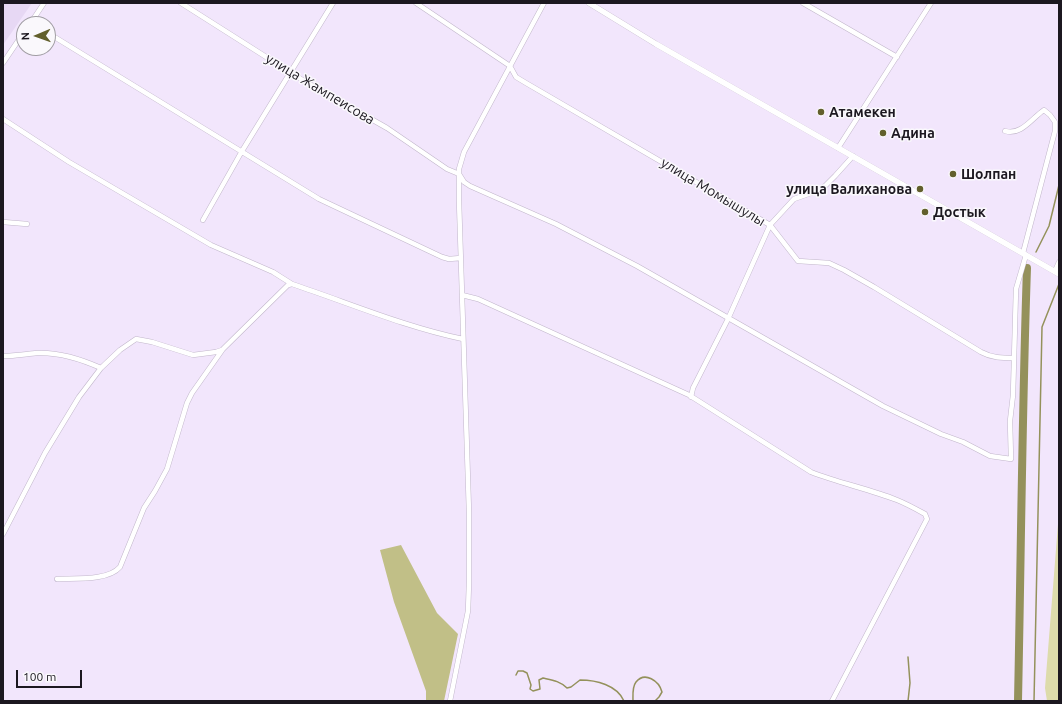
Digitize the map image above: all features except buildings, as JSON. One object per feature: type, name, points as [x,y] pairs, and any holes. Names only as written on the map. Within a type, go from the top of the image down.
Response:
[{"type":"main road","points":[[589,3],[656,44],[1057,272]]},
{"type":"street","points":[[35,16],[44,3]]},
{"type":"street","name":"улица Жампеисова","points":[[181,3],[291,73],[387,128],[447,170],[459,174],[464,182],[470,186],[556,224],[637,266],[883,406],[941,434],[963,442],[990,456],[1010,459],[1010,421],[1014,358]]},
{"type":"street","points":[[203,220],[242,151],[333,3]]},
{"type":"street","name":"улица Момышулы","points":[[416,3],[510,66],[516,77],[770,225],[798,261],[829,263],[874,287],[981,352],[999,358],[1014,358]]},
{"type":"street","points":[[450,701],[468,611],[469,583],[459,169],[464,152],[544,3]]},
{"type":"street","points":[[803,3],[897,57]]},
{"type":"street","points":[[838,148],[931,3]]},
{"type":"street","points":[[56,38],[319,199],[442,257],[461,258]]},
{"type":"street","points":[[3,63],[16,44]]},
{"type":"street","points":[[1005,131],[1011,133],[1017,131],[1044,110],[1056,122],[1049,160],[1016,289],[1014,358]]},
{"type":"street","points":[[3,119],[70,162],[211,245],[273,272],[292,284],[400,322],[439,334],[463,339]]},
{"type":"street","points":[[691,397],[693,388],[728,318],[770,225],[794,199],[817,191],[825,186],[852,156]]},
{"type":"street","points":[[3,222],[27,224]]},
{"type":"street","points":[[1057,272],[1059,262]]},
{"type":"street","points":[[57,579],[105,576],[118,570],[144,508],[167,468],[187,403],[192,393],[223,350],[288,285],[292,284]]},
{"type":"street","points":[[462,295],[478,299],[691,397],[810,472],[898,501],[927,516],[927,519],[832,701]]},
{"type":"street","points":[[3,534],[45,453],[79,397],[101,368],[120,350],[136,339],[152,342],[193,355],[223,350]]},
{"type":"street","points":[[3,356],[38,353],[54,354],[86,361],[101,368]]},
{"type":"shaded area","points":[[3,3],[32,3],[23,16],[16,16],[16,26],[3,45]]},
{"type":"shaded area","points":[[1058,493],[1059,701],[1047,701],[1045,688],[1058,524]]},
{"type":"shaded area","points":[[401,545],[437,613],[458,634],[444,701],[426,701],[426,691],[394,602],[380,550]]},
{"type":"waterway","points":[[1036,252],[1049,226],[1059,185]]},
{"type":"waterway","points":[[1018,701],[1027,268]]},
{"type":"waterway","points":[[1034,701],[1042,327],[1059,284]]},
{"type":"waterway","points":[[908,657],[910,683],[908,701]]},
{"type":"waterway","points":[[516,675],[518,671],[527,673],[531,685],[530,689],[533,691],[540,689],[539,680],[543,678],[559,682],[567,688],[571,687],[580,680],[599,682],[611,687],[621,696],[624,701]]},
{"type":"waterway","points":[[633,701],[634,686],[636,682],[643,677],[647,677],[658,684],[662,692],[655,701]]},
{"type":"place","name":"Атамекен","points":[[821,112]]},
{"type":"place","name":"Адина","points":[[883,133]]},
{"type":"place","name":"Шолпан","points":[[953,174]]},
{"type":"place","name":"улица Валиханова","points":[[920,189]]},
{"type":"place","name":"Достык","points":[[925,212]]}]
